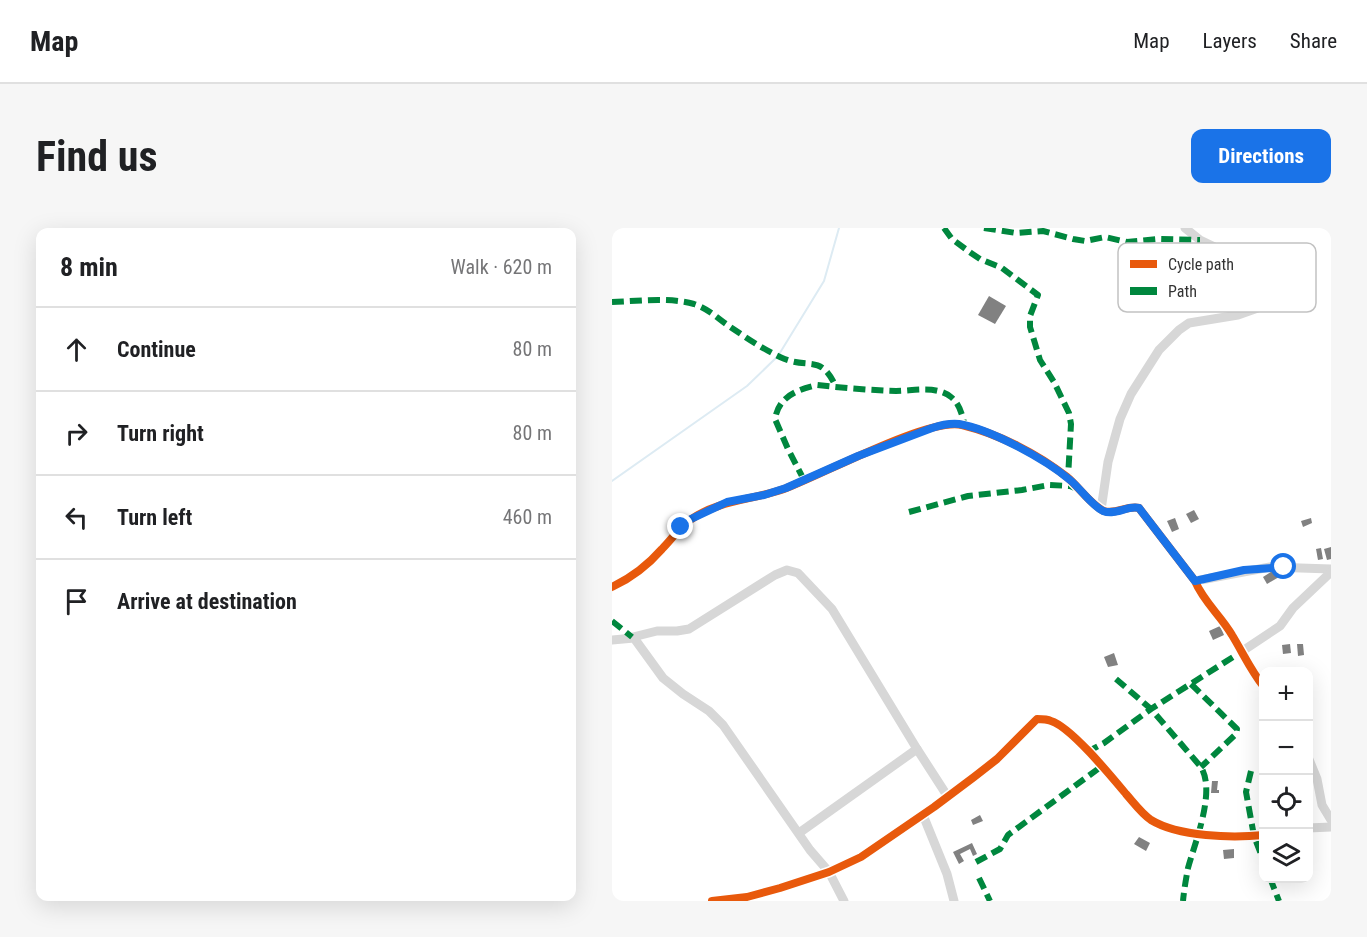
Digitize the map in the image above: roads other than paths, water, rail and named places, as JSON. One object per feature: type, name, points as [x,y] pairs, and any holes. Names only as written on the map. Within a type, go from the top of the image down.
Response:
[{"type":"street","points":[[1185,228],[1206,243]]},
{"type":"street","points":[[1101,510],[1108,462],[1120,418],[1131,394],[1159,350],[1189,323],[1252,312]]},
{"type":"street","points":[[612,587],[649,562],[681,527],[704,512],[727,502],[786,488],[932,428],[950,424],[965,426],[1023,449],[1054,467],[1101,510],[1116,512],[1134,507],[1139,508],[1195,581],[1199,592],[1220,616],[1259,681]]},
{"type":"street","points":[[1195,581],[1270,567],[1331,571]]},
{"type":"street","points":[[612,640],[657,631],[689,629],[776,575],[787,570],[798,573],[832,609],[948,797]]},
{"type":"street","points":[[1241,652],[1280,626],[1293,608],[1331,571]]},
{"type":"street","points":[[633,637],[663,678],[710,711],[723,725],[829,872],[844,901]]},
{"type":"street","points":[[712,901],[747,897],[829,872],[870,851],[948,797],[997,759],[1038,719],[1052,721],[1072,735],[1142,813],[1154,821],[1182,831],[1199,834],[1232,837],[1259,835]]},
{"type":"street","points":[[799,833],[916,748]]},
{"type":"street","points":[[1313,769],[1322,805],[1331,820]]},
{"type":"street","points":[[923,815],[947,874],[954,901]]},
{"type":"street","points":[[1313,828],[1331,827]]},
{"type":"waterway","points":[[612,481],[747,386],[778,356],[824,281],[839,228]]}]
